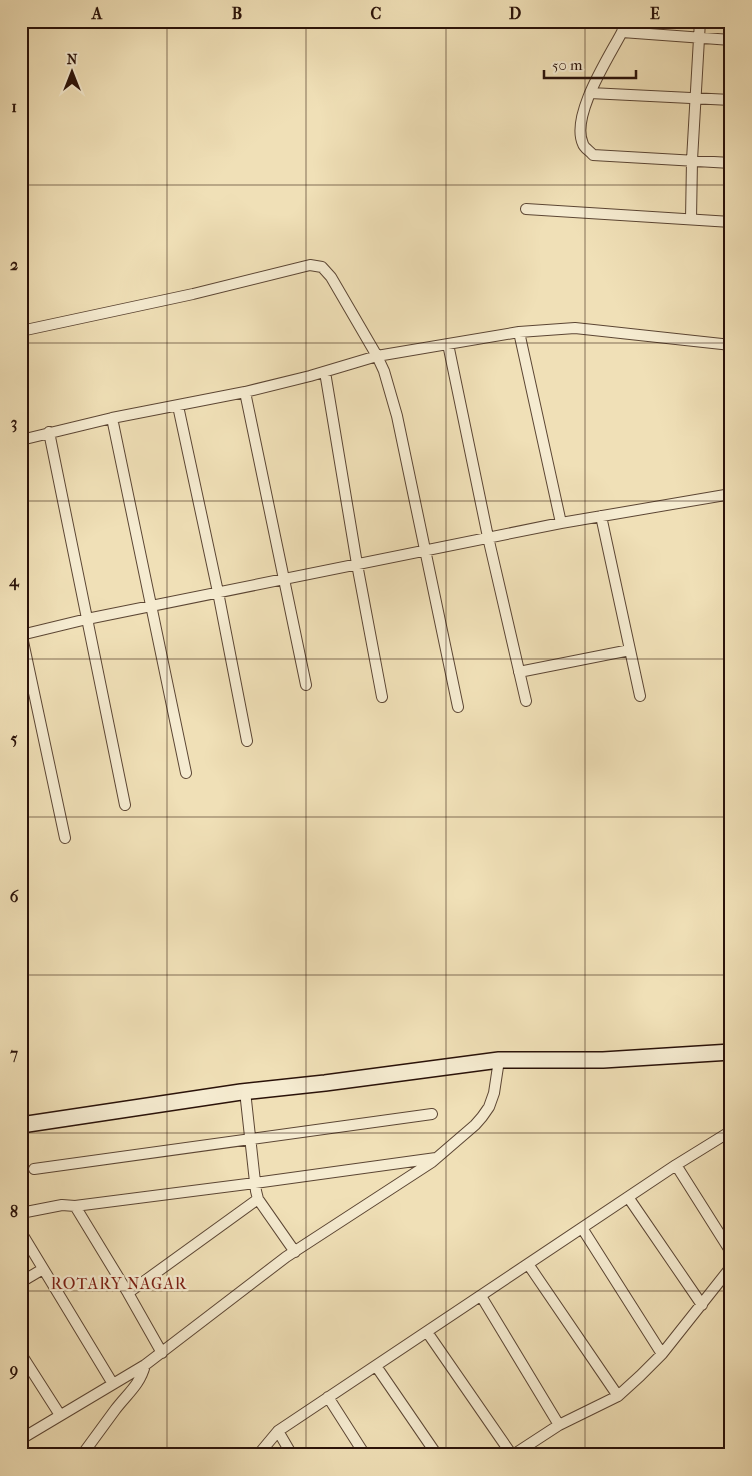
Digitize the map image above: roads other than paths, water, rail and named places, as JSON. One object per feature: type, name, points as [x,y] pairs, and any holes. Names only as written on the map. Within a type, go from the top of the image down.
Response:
[{"type":"street","points":[[625,21],[622,32],[583,109],[580,131],[583,145],[594,155],[731,163]]},
{"type":"street","points":[[691,219],[692,160],[700,21]]},
{"type":"street","points":[[622,32],[731,40]]},
{"type":"street","points":[[590,93],[731,100]]},
{"type":"street","points":[[526,209],[731,222]]},
{"type":"street","points":[[21,331],[193,294],[310,265],[322,266],[331,277],[377,356],[384,371],[398,416],[458,707]]},
{"type":"street","points":[[21,440],[112,418],[245,392],[325,372],[377,356],[518,332],[574,328],[731,345]]},
{"type":"street","points":[[518,332],[561,523]]},
{"type":"street","points":[[448,344],[488,537],[526,701]]},
{"type":"street","points":[[325,372],[357,564],[382,697]]},
{"type":"street","points":[[245,392],[306,685]]},
{"type":"street","points":[[178,406],[218,592],[247,741]]},
{"type":"street","points":[[112,418],[186,773]]},
{"type":"street","points":[[49,432],[126,805]]},
{"type":"street","points":[[64,838],[21,634],[488,537],[731,494]]},
{"type":"street","points":[[601,516],[640,696]]},
{"type":"street","points":[[519,672],[630,650]]},
{"type":"street","points":[[21,1125],[245,1091],[325,1083],[499,1060],[602,1060],[731,1052]]},
{"type":"street","points":[[21,1439],[145,1365],[294,1252],[437,1158],[475,1125],[489,1107],[494,1092],[499,1060]]},
{"type":"street","points":[[245,1091],[258,1199],[294,1252]]},
{"type":"street","points":[[34,1168],[432,1114]]},
{"type":"street","points":[[258,1455],[278,1431],[676,1165],[731,1131]]},
{"type":"street","points":[[21,1213],[62,1205],[75,1206],[437,1158]]},
{"type":"street","points":[[676,1165],[731,1252]]},
{"type":"street","points":[[628,1197],[702,1305]]},
{"type":"street","points":[[128,1293],[258,1199]]},
{"type":"street","points":[[75,1206],[162,1352]]},
{"type":"street","points":[[582,1228],[662,1354]]},
{"type":"street","points":[[21,1232],[113,1384]]},
{"type":"street","points":[[528,1264],[618,1396]]},
{"type":"street","points":[[427,1332],[513,1455],[559,1425],[618,1396],[662,1354],[731,1267]]},
{"type":"street","points":[[21,1282],[43,1269]]},
{"type":"street","points":[[480,1296],[559,1425]]},
{"type":"street","points":[[21,1354],[60,1415]]},
{"type":"street","points":[[82,1455],[115,1410],[138,1384],[145,1365]]},
{"type":"street","points":[[376,1366],[437,1455]]},
{"type":"street","points":[[328,1397],[365,1455]]},
{"type":"street","points":[[278,1431],[292,1455]]},
{"type":"district","name":"ROTARY NAGAR","points":[[119,1283]]}]
